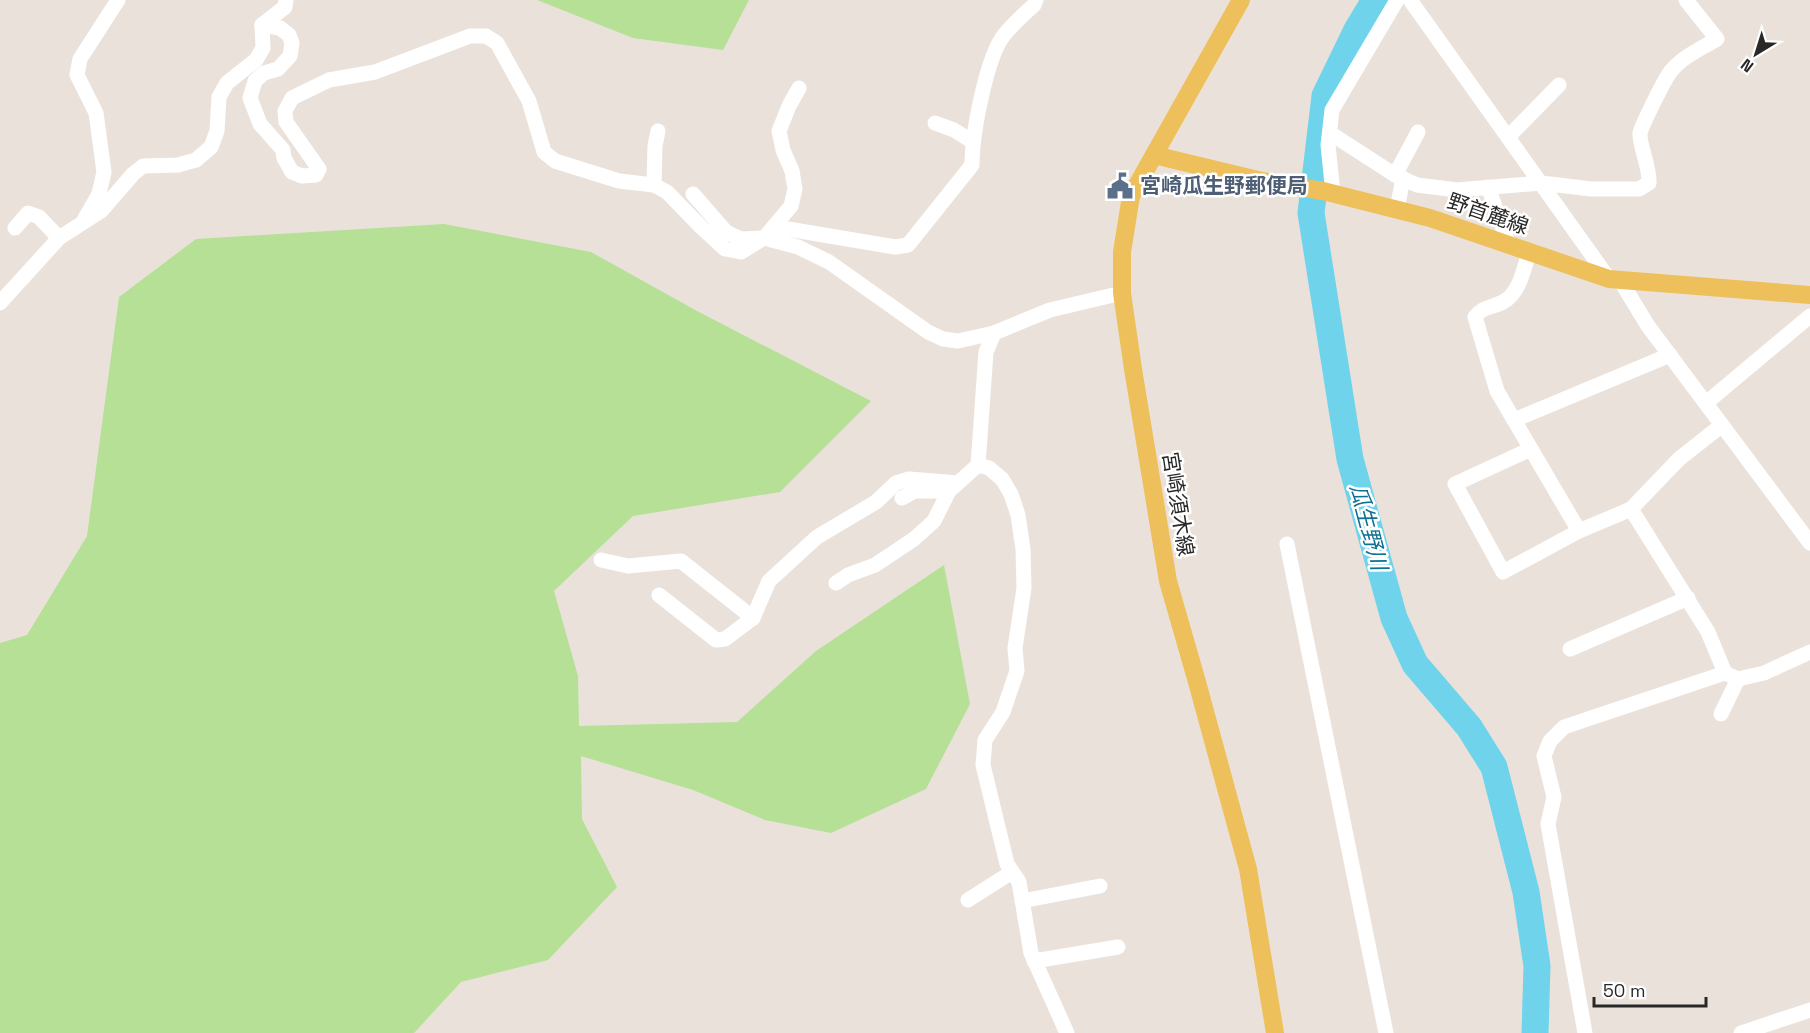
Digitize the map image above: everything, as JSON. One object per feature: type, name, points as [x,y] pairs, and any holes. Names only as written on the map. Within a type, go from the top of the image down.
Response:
[{"type":"main road","name":"宮崎須木線","points":[[1241,0],[1131,196],[1122,252],[1122,293],[1168,581],[1248,869],[1275,1033]]},
{"type":"main road","name":"野首麓線","points":[[1154,155],[1430,218],[1614,280],[1810,296]]},
{"type":"street","points":[[82,223],[99,194],[104,172],[96,113],[77,75],[80,59],[118,0]]},
{"type":"street","points":[[262,25],[285,7],[286,0]]},
{"type":"street","points":[[262,25],[280,28],[289,35],[292,43],[290,56],[278,69],[264,73],[255,81],[250,98],[260,124],[283,150],[284,158],[292,172],[302,176],[316,175],[319,168],[285,122],[285,111],[292,98],[329,80],[375,72],[470,36],[486,36],[496,43],[529,101],[544,152],[549,157],[555,161],[619,181],[654,185],[667,192],[725,249],[741,252],[765,238],[788,229],[896,247],[908,245],[972,165],[973,142],[988,68],[1003,36],[1036,0]]},
{"type":"street","points":[[1328,193],[1328,146],[1332,110],[1397,0]]},
{"type":"street","points":[[1410,0],[1540,183],[1810,543]]},
{"type":"street","points":[[1330,133],[1399,177],[1417,185],[1457,190],[1540,183],[1591,189],[1639,189],[1649,183],[1649,173],[1640,135],[1644,122],[1671,71],[1716,39],[1686,0]]},
{"type":"street","points":[[0,303],[59,238],[101,211],[133,174],[143,166],[178,165],[196,160],[211,147],[217,130],[219,97],[227,83],[256,60],[263,48],[262,25]]},
{"type":"street","points":[[1508,137],[1559,85]]},
{"type":"street","points":[[765,238],[791,206],[795,189],[792,171],[783,150],[779,130],[799,88]]},
{"type":"street","points":[[935,123],[954,130],[973,142]]},
{"type":"street","points":[[654,185],[655,146],[658,131]]},
{"type":"street","points":[[1397,210],[1399,177],[1418,132]]},
{"type":"street","points":[[1488,187],[1509,245]]},
{"type":"street","points":[[693,194],[726,232],[741,239],[765,238],[798,247],[829,262],[928,332],[943,339],[958,340],[994,333],[1050,310],[1122,293]]},
{"type":"street","points":[[15,228],[28,213],[39,217],[59,238]]},
{"type":"street","points":[[1529,252],[1517,289],[1506,301],[1480,310],[1475,317],[1497,391],[1579,531]]},
{"type":"street","points":[[1706,403],[1810,316]]},
{"type":"street","points":[[836,583],[848,575],[875,565],[914,539],[934,521],[953,487],[978,465],[986,352],[994,333]]},
{"type":"street","points":[[1514,420],[1670,355]]},
{"type":"street","points":[[1531,449],[1455,484],[1503,572],[1579,531],[1631,509],[1678,459],[1722,425]]},
{"type":"street","points":[[978,465],[989,468],[1002,479],[1011,494],[1018,515],[1023,549],[1024,588],[1015,648],[1017,671],[1003,712],[985,740],[983,765],[1007,864],[1019,882],[1031,953],[1067,1033]]},
{"type":"street","points":[[659,595],[716,640],[725,639],[753,618],[769,581],[817,537],[876,502],[896,483],[909,479],[953,487]]},
{"type":"street","points":[[902,498],[915,490],[953,487]]},
{"type":"street","points":[[1631,509],[1688,598],[1731,676],[1721,714]]},
{"type":"street","points":[[1287,544],[1386,1033]]},
{"type":"street","points":[[601,560],[628,566],[681,561],[753,618]]},
{"type":"street","points":[[1570,649],[1688,598]]},
{"type":"street","points":[[1585,1033],[1548,824],[1554,797],[1544,756],[1550,741],[1564,727],[1731,676],[1764,673],[1810,652]]},
{"type":"street","points":[[968,900],[1012,872]]},
{"type":"street","points":[[1022,901],[1100,886]]},
{"type":"street","points":[[1034,961],[1118,947]]},
{"type":"street","points":[[1741,1033],[1810,1010]]},
{"type":"green space","points":[[537,0],[749,0],[723,50],[633,38]]},
{"type":"green space","points":[[444,224],[591,252],[697,311],[871,401],[780,492],[633,516],[554,591],[578,676],[579,726],[737,722],[816,651],[944,565],[970,704],[926,789],[831,833],[765,820],[693,790],[581,756],[582,819],[617,887],[548,960],[461,982],[414,1033],[0,1033],[0,643],[27,635],[87,536],[119,297],[196,239]]},
{"type":"waterway","name":"瓜生野川","points":[[1375,0],[1357,30],[1325,96],[1311,213],[1350,459],[1394,618],[1415,664],[1469,727],[1494,767],[1526,892],[1537,966],[1535,1033]]},
{"type":"place","name":"宮崎瓜生野郵便局","points":[[1120,186]]}]
